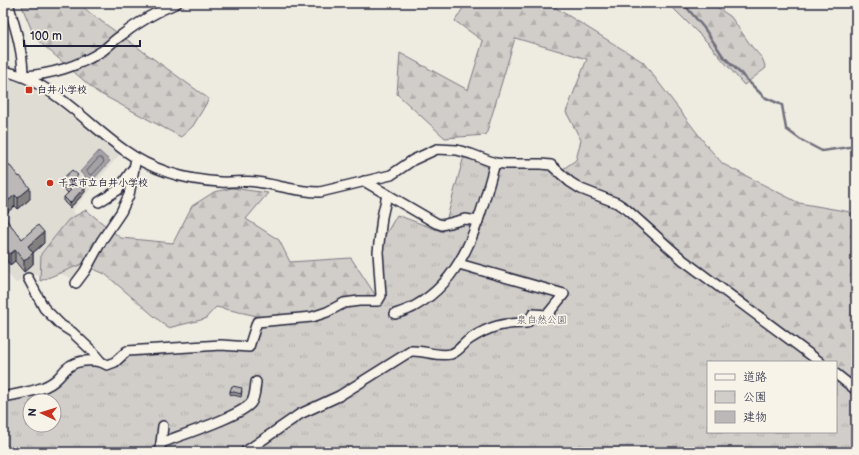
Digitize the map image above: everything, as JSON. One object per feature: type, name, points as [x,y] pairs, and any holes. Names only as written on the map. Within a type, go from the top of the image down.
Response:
[{"type":"street","points":[[8,3],[18,37],[23,63],[23,76]]},
{"type":"street","points":[[3,71],[23,76],[38,76],[80,63],[103,50],[137,24],[177,3]]},
{"type":"street","points":[[23,76],[61,100],[123,150],[149,165],[178,175],[221,182],[255,182],[309,192],[320,192],[391,175],[413,160],[437,149],[457,150],[495,163],[551,165],[570,182],[581,189],[617,203],[626,209],[683,260],[819,361]]},
{"type":"street","points":[[76,283],[121,212],[129,195],[136,158]]},
{"type":"street","points":[[395,314],[414,307],[425,299],[444,283],[459,264],[478,221],[495,163]]},
{"type":"street","points":[[100,202],[118,190],[134,168]]},
{"type":"street","points":[[364,181],[436,223],[442,225],[465,219],[478,221]]},
{"type":"street","points":[[3,397],[41,388],[53,382],[73,364],[90,360],[102,362],[107,365],[127,351],[221,345],[249,347],[257,322],[312,317],[327,312],[344,303],[378,301],[381,296],[378,252],[379,235],[387,194]]},
{"type":"street","points":[[245,452],[300,414],[339,396],[411,351],[430,354],[450,354],[460,349],[468,340],[494,326],[508,323],[528,323],[533,314],[547,315],[564,294],[459,264]]},
{"type":"street","points":[[28,278],[44,308],[61,325],[72,332],[92,350],[102,362]]},
{"type":"street","points":[[837,375],[856,390]]},
{"type":"street","points":[[162,426],[160,448],[234,415],[251,403],[255,394],[256,382]]},
{"type":"shaded area","name":"千葉市立白井小学校","points":[[3,77],[13,79],[49,99],[120,154],[72,211],[102,236],[75,280],[55,271],[36,275],[16,283],[3,268]]},
{"type":"green space","points":[[22,3],[79,3],[90,13],[209,99],[193,126],[181,137],[97,92],[35,38]]},
{"type":"green space","name":"泉自然公園","points":[[466,3],[548,3],[643,62],[707,146],[723,164],[799,203],[856,213],[856,452],[3,452],[3,411],[22,399],[22,433],[62,433],[62,393],[31,393],[76,364],[229,401],[576,160],[581,140],[566,112],[587,59],[515,38],[486,135],[445,138],[397,94],[400,53],[468,90],[483,41],[455,21]]},
{"type":"green space","points":[[668,3],[711,3],[731,17],[752,47],[762,58],[766,68],[744,85],[708,43]]},
{"type":"green space","name":"泉自然公園","points":[[464,156],[542,167],[551,170],[617,206],[812,361],[707,361],[707,433],[837,433],[837,380],[856,395],[856,452],[3,452],[3,399],[22,394],[22,433],[62,433],[62,393],[27,393],[39,390],[71,366],[100,363],[125,355],[180,350],[248,349],[258,324],[313,319],[341,306],[377,303],[380,244],[397,215],[443,232]]},
{"type":"green space","points":[[232,188],[268,193],[246,219],[279,240],[290,262],[351,258],[376,296],[303,326],[216,307],[205,319],[168,328],[105,274],[82,264],[40,281],[41,254],[68,220],[86,210],[121,238],[173,243],[192,206],[214,192]]},
{"type":"water","points":[[99,151],[110,161],[91,182],[80,172]]},
{"type":"building","points":[[3,157],[30,188],[18,198],[15,195],[3,205]]},
{"type":"building","points":[[72,170],[78,175],[76,178],[85,187],[70,203],[64,197],[71,190],[60,181]]},
{"type":"building","points":[[3,210],[7,215],[5,218],[22,239],[38,225],[44,232],[28,246],[33,253],[24,261],[15,250],[10,254],[3,245]]},
{"type":"building","points":[[232,386],[242,388],[241,394],[230,391]]},
{"type":"waterway","points":[[683,3],[704,28],[723,56],[764,97],[782,105],[786,129],[801,140],[822,151],[856,146]]},
{"type":"place","name":"白井小学校","points":[[29,90]]},
{"type":"place","name":"千葉市立白井小学校","points":[[50,183]]}]
